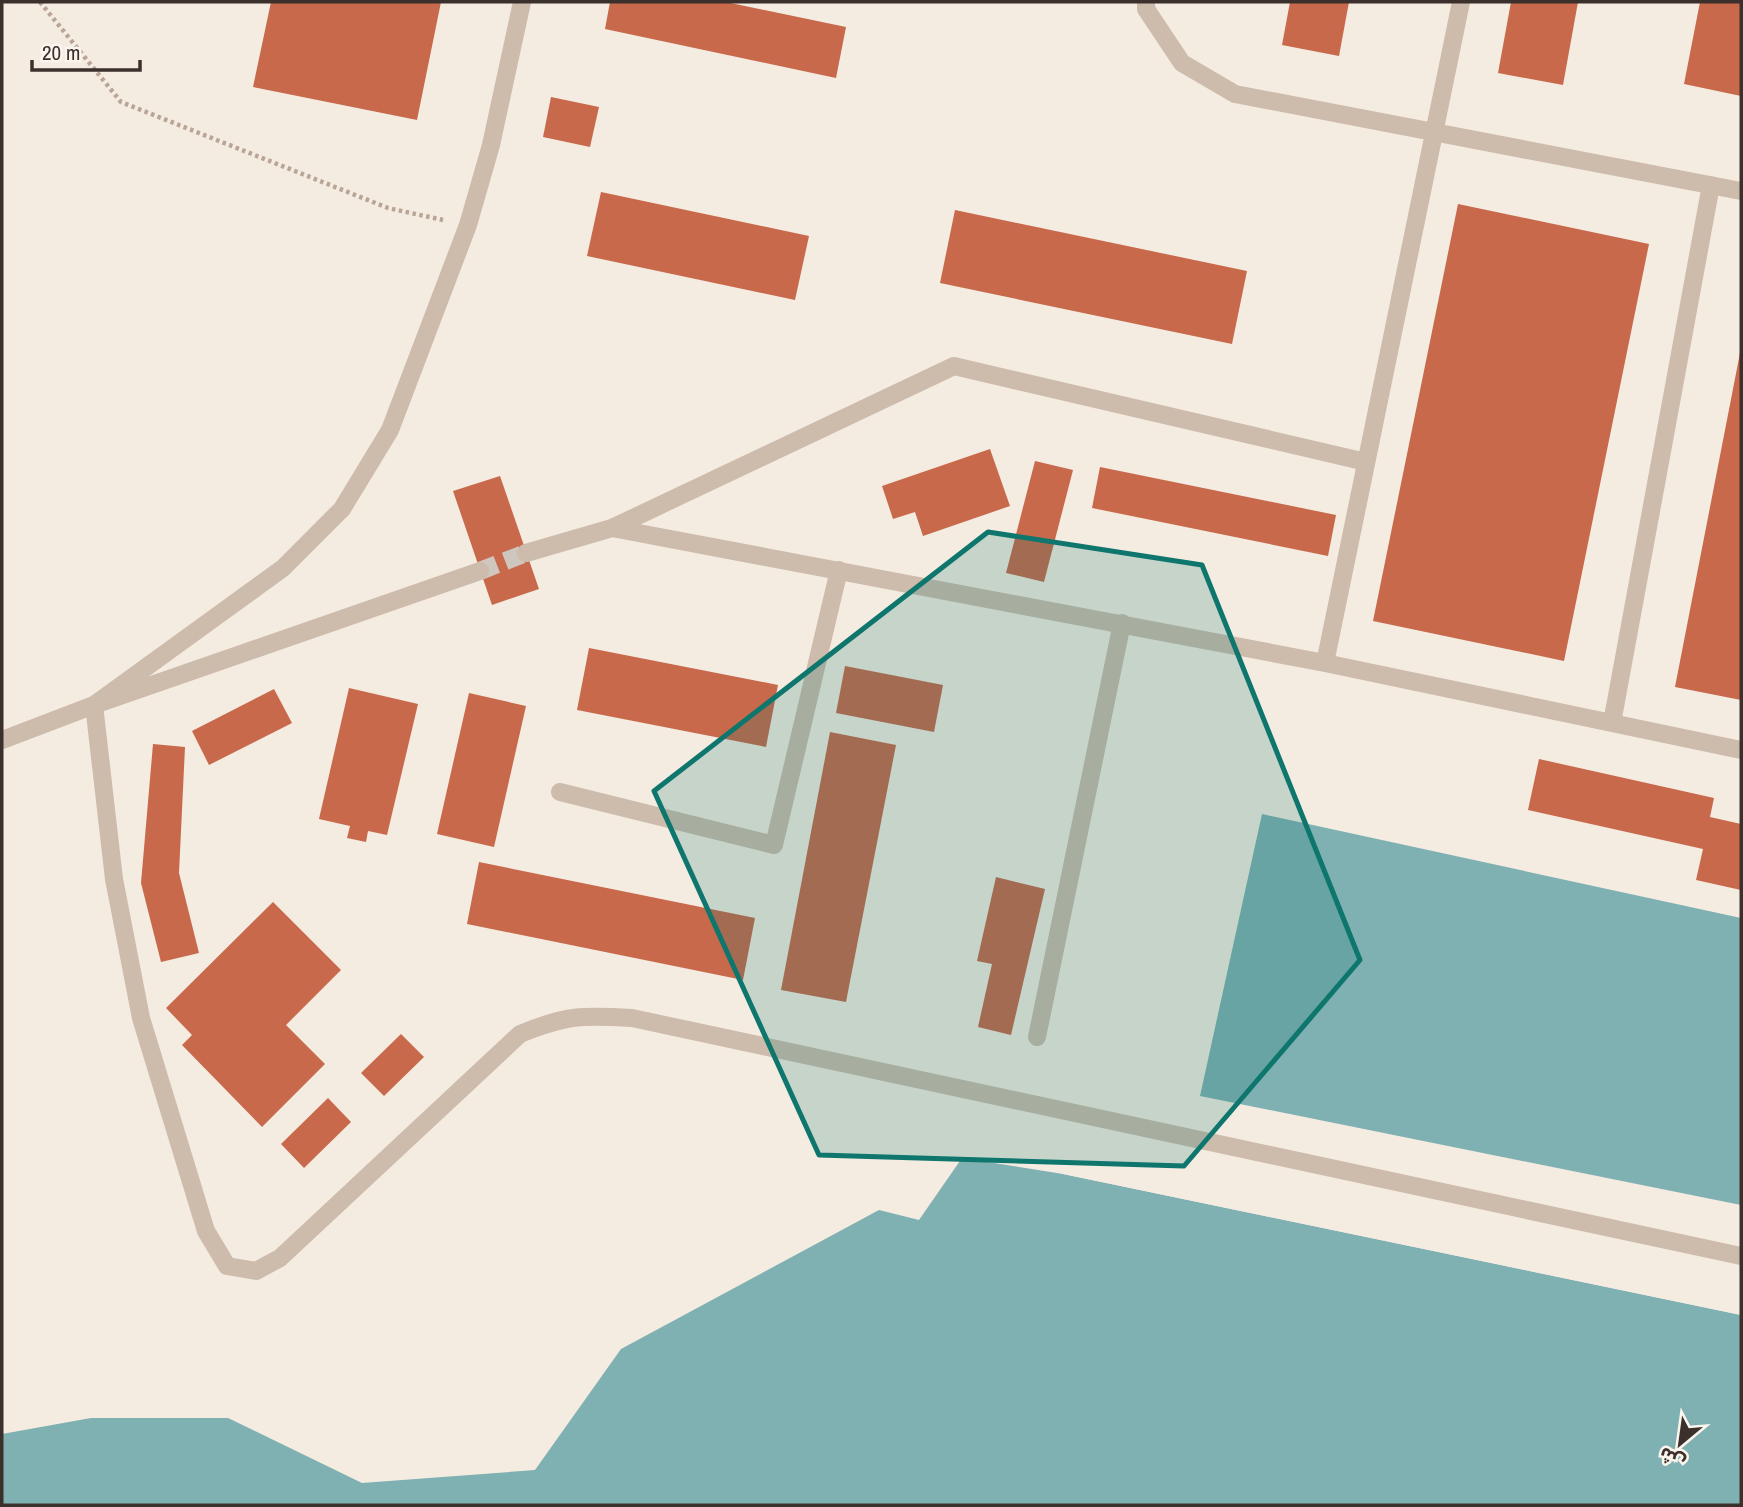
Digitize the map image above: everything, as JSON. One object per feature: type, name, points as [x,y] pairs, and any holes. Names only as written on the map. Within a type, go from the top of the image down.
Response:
[{"type":"street","points":[[94,705],[283,568],[342,509],[390,430],[468,226],[491,145],[522,2]]},
{"type":"street","points":[[1146,2],[1146,9],[1182,63],[1235,94],[1741,191]]},
{"type":"street","points":[[1325,663],[1461,2]]},
{"type":"street","points":[[1612,723],[1711,185]]},
{"type":"street","points":[[526,553],[612,528],[954,366],[1366,462]]},
{"type":"street","points":[[612,528],[1122,623],[1741,750]]},
{"type":"street","points":[[560,793],[774,845],[839,570]]},
{"type":"street","points":[[2,740],[94,705],[480,571]]},
{"type":"street","points":[[1037,1037],[1122,623]]},
{"type":"street","points":[[94,705],[114,879],[141,1018],[206,1231],[227,1266],[256,1271],[280,1258],[520,1034],[554,1020],[586,1015],[645,1021],[1741,1256]]},
{"type":"path","points":[[40,2],[121,102],[388,208],[468,226]]},
{"type":"highlighted area","points":[[988,532],[1202,565],[1360,960],[1184,1166],[819,1155],[654,791]]},
{"type":"water","points":[[1262,814],[1741,918],[1741,1205],[1200,1096]]},
{"type":"water","points":[[962,1158],[1063,1174],[1741,1315],[1741,1505],[2,1505],[2,1434],[91,1418],[228,1418],[362,1483],[535,1470],[621,1349],[879,1210],[919,1220]]},
{"type":"pier","points":[[1037,1167],[1741,1311],[1741,1315],[1063,1174]]},
{"type":"building","points":[[271,2],[441,2],[417,120],[253,87]]},
{"type":"building","points":[[610,2],[726,2],[846,27],[836,78],[605,29]]},
{"type":"building","points":[[1290,2],[1349,2],[1339,56],[1282,45]]},
{"type":"building","points":[[1511,2],[1578,2],[1563,85],[1498,73]]},
{"type":"building","points":[[1700,2],[1741,2],[1741,96],[1684,84]]},
{"type":"building","points":[[551,97],[599,107],[590,147],[543,137]]},
{"type":"building","points":[[601,192],[809,236],[795,300],[587,256]]},
{"type":"building","points":[[1458,204],[1649,244],[1564,661],[1373,621]]},
{"type":"building","points":[[955,210],[1247,271],[1232,344],[940,283]]},
{"type":"building","points":[[1741,353],[1741,700],[1675,687]]},
{"type":"building","points":[[990,449],[1010,506],[923,536],[915,512],[893,519],[882,486]]},
{"type":"building","points":[[1035,461],[1073,470],[1044,582],[1006,573]]},
{"type":"building","points":[[1100,467],[1336,515],[1328,556],[1092,508]]},
{"type":"building","points":[[500,476],[539,589],[492,605],[453,491]]},
{"type":"building","points":[[589,648],[778,685],[766,747],[577,710]]},
{"type":"building","points":[[845,666],[943,685],[934,732],[836,713]]},
{"type":"building","points":[[349,688],[418,704],[387,835],[368,831],[366,842],[347,838],[350,826],[319,819]]},
{"type":"building","points":[[274,689],[292,723],[209,765],[192,731]]},
{"type":"building","points":[[469,693],[526,706],[494,847],[437,834]]},
{"type":"building","points":[[830,732],[896,745],[846,1002],[781,990]]},
{"type":"building","points":[[153,744],[185,747],[179,873],[199,953],[161,962],[141,883]]},
{"type":"building","points":[[1539,759],[1714,798],[1710,817],[1741,824],[1741,890],[1696,880],[1703,849],[1528,810]]},
{"type":"building","points":[[479,862],[755,918],[743,980],[467,924]]},
{"type":"building","points":[[996,877],[1045,889],[1011,1035],[978,1027],[992,964],[977,961]]},
{"type":"building","points":[[273,902],[341,970],[286,1025],[325,1064],[262,1127],[182,1045],[192,1035],[166,1008]]},
{"type":"building","points":[[401,1034],[424,1057],[384,1096],[361,1073]]},
{"type":"building","points":[[328,1098],[351,1122],[304,1168],[281,1144]]},
{"type":"tunnel","points":[[480,571],[526,553]]}]
